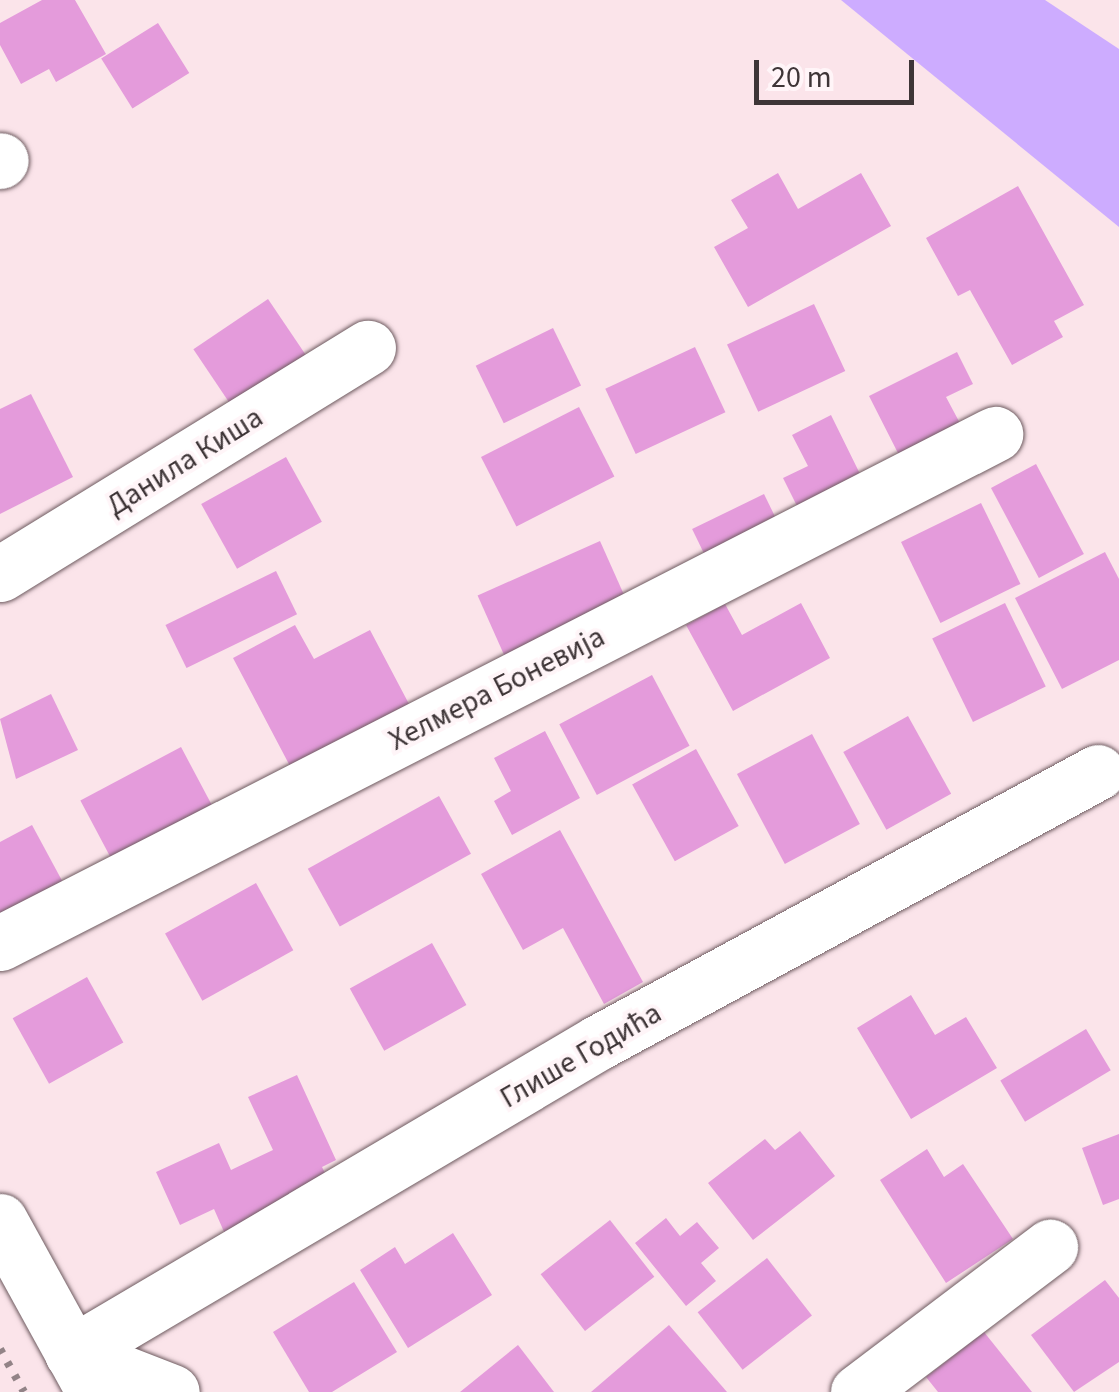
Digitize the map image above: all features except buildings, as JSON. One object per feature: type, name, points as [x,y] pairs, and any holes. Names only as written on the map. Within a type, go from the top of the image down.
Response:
[{"type":"street","name":"Данила Киша","points":[[0,574],[368,348]]},
{"type":"street","name":"Хелмера Боневија","points":[[0,944],[995,434]]},
{"type":"street","name":"Глише Годића","points":[[83,1373],[599,1042],[1098,772]]},
{"type":"street","points":[[0,1222],[83,1373],[172,1392]]},
{"type":"street","points":[[858,1392],[1050,1246]]},
{"type":"shaded area","points":[[841,0],[1045,0],[1119,49],[1119,227]]},
{"type":"railway","points":[[0,1349],[24,1392]]}]
